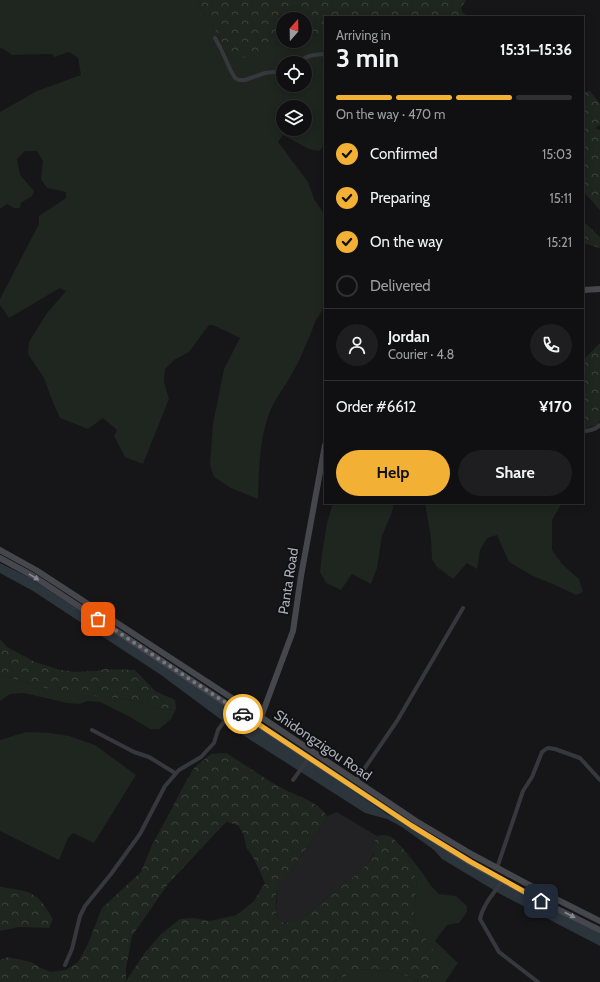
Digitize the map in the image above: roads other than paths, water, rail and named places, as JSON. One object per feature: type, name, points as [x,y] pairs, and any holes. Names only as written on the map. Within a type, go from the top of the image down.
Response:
[{"type":"main road","points":[[584,290],[600,289]]},
{"type":"main road","name":"Panta Road","points":[[261,718],[293,631],[301,576],[324,450]]},
{"type":"main road","name":"Shidongzigou Road","points":[[0,550],[36,570],[416,821],[473,855],[600,921]]},
{"type":"main road","name":"Shidongzigou Road","points":[[0,558],[33,576],[308,759],[412,826],[503,880],[541,901],[600,930]]},
{"type":"street","points":[[215,38],[235,78],[245,80],[265,73],[276,72]]},
{"type":"street","points":[[308,56],[324,54]]},
{"type":"street","points":[[584,431],[600,425]]},
{"type":"street","points":[[356,781],[397,721],[463,608]]},
{"type":"street","points":[[66,965],[72,949],[80,916],[85,906],[111,874],[140,834],[165,786],[175,773],[201,757],[214,743],[218,730],[234,709]]},
{"type":"street","points":[[92,730],[134,752],[149,757],[175,773]]},
{"type":"street","points":[[497,868],[523,791],[532,777],[542,752],[548,748],[555,749],[580,758],[600,780]]},
{"type":"street","points":[[293,780],[308,759]]},
{"type":"street","points":[[503,880],[481,913],[480,919],[499,952],[538,982]]}]
